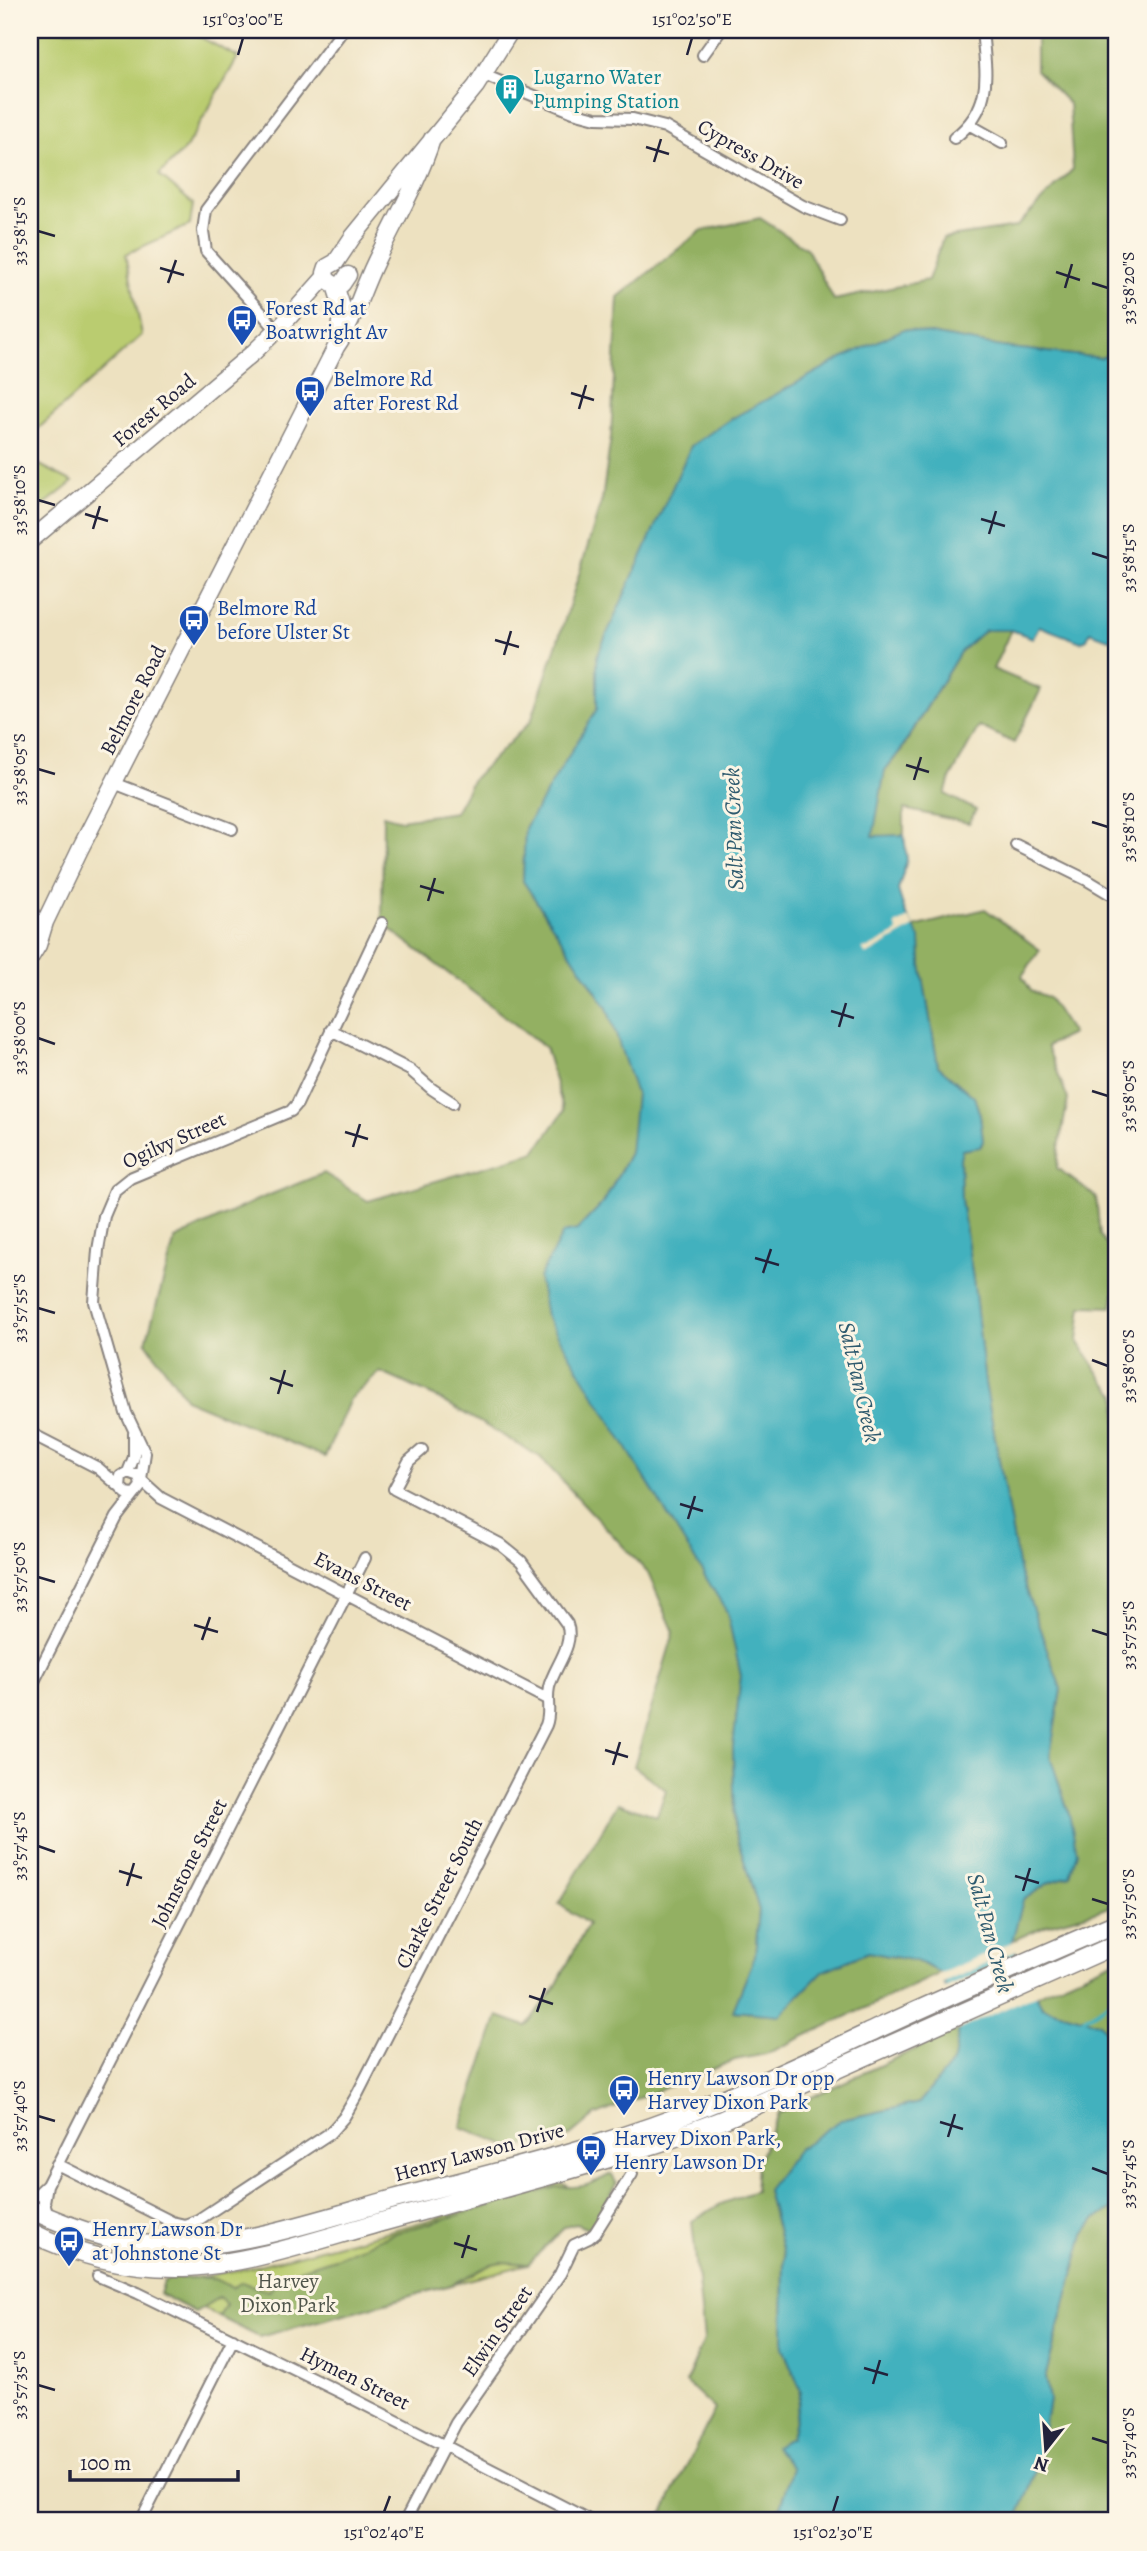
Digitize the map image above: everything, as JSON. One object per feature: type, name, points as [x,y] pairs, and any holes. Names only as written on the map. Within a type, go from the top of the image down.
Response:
[{"type":"main road","name":"Henry Lawson Drive","points":[[30,2209],[93,2235],[130,2243],[170,2247],[209,2245],[299,2225],[561,2153],[676,2118],[777,2076],[1117,1923]]},
{"type":"main road","name":"Henry Lawson Drive","points":[[30,2232],[79,2253],[114,2262],[156,2266],[196,2266],[263,2253],[681,2136],[1117,1944]]},
{"type":"street","points":[[277,330],[206,251],[202,231],[206,210],[343,30]]},
{"type":"street","points":[[362,291],[354,285],[344,269],[363,226],[484,75],[511,30]]},
{"type":"street","points":[[703,55],[721,30]]},
{"type":"street","points":[[954,138],[970,125],[986,91],[982,30]]},
{"type":"street","name":"Cypress Drive","points":[[484,75],[573,113],[596,118],[646,121],[665,127],[803,206],[840,220]]},
{"type":"street","points":[[970,125],[1002,143]]},
{"type":"street","name":"Belmore Road","points":[[30,958],[114,783],[336,347],[352,322],[362,291],[424,165],[432,139]]},
{"type":"street","name":"Forest Road","points":[[30,541],[203,396],[277,330],[299,306],[331,282],[327,267],[344,269]]},
{"type":"street","name":"Belmore Road","points":[[331,282],[342,307],[336,347]]},
{"type":"street","points":[[114,783],[232,829]]},
{"type":"street","points":[[1016,845],[1117,898]]},
{"type":"street","name":"Belmore Road","points":[[30,941],[45,922]]},
{"type":"street","name":"Ogilvy Street","points":[[141,1480],[145,1453],[124,1405],[94,1302],[98,1250],[104,1216],[111,1198],[121,1184],[142,1173],[291,1111],[297,1104],[382,923]]},
{"type":"street","points":[[331,1030],[410,1070],[440,1095],[453,1102]]},
{"type":"street","points":[[30,1433],[98,1468],[126,1493],[134,1493]]},
{"type":"street","name":"Ogilvy Street","points":[[126,1472],[134,1457],[134,1433]]},
{"type":"street","name":"Clarke Street South","points":[[57,2164],[172,2222],[185,2225],[198,2220],[321,2139],[337,2126],[358,2093],[546,1725],[550,1711],[547,1699],[552,1677],[568,1643],[567,1624],[515,1555],[489,1538],[394,1489],[409,1461],[422,1450]]},
{"type":"street","points":[[30,1689],[117,1517],[140,1489],[141,1480],[137,1474],[98,1468]]},
{"type":"street","points":[[117,1517],[120,1480],[126,1472]]},
{"type":"street","name":"Evans Street","points":[[141,1480],[161,1498],[547,1699]]},
{"type":"street","name":"Evans Street","points":[[134,1493],[161,1498]]},
{"type":"street","name":"Johnstone Street","points":[[48,2218],[44,2202],[47,2185],[57,2164],[365,1558]]},
{"type":"street","name":"Elwin Street","points":[[405,2521],[444,2444],[560,2274],[574,2245],[595,2233],[632,2174]]},
{"type":"street","name":"Johnstone Street","points":[[30,2201],[47,2185]]},
{"type":"street","name":"Hymen Street","points":[[98,2276],[233,2339],[591,2521]]},
{"type":"street","points":[[141,2521],[233,2339]]},
{"type":"green space","points":[[30,30],[187,30],[238,57],[186,148],[159,175],[193,204],[190,225],[126,254],[142,335],[30,436]]},
{"type":"green space","points":[[1036,30],[1117,30],[1117,351],[1101,358],[1002,347],[904,329],[597,656],[598,709],[525,828],[523,881],[607,1008],[637,1094],[630,1153],[604,1202],[577,1230],[727,1612],[741,1676],[733,1748],[735,1830],[759,1910],[755,1956],[733,2011],[780,2015],[823,1971],[868,1952],[916,1961],[941,1973],[766,2054],[735,2060],[594,2116],[570,2136],[514,2148],[461,2127],[498,2016],[526,2026],[555,1988],[588,1924],[559,1904],[618,1803],[657,1816],[666,1790],[634,1766],[674,1632],[648,1573],[540,1457],[434,1396],[380,1372],[350,1399],[325,1457],[187,1400],[146,1342],[175,1239],[257,1200],[324,1173],[368,1201],[535,1152],[564,1111],[545,1047],[382,923],[383,815],[401,820],[455,812],[473,779],[531,721],[602,500],[611,437],[618,297],[701,231],[760,218],[807,249],[834,300],[928,280],[943,238],[1016,227],[1073,169],[1069,104],[1036,70]]},
{"type":"green space","points":[[30,460],[73,482],[30,516]]},
{"type":"green space","points":[[985,630],[1011,630],[993,669],[1041,689],[1014,743],[979,726],[950,779],[945,794],[976,810],[969,823],[904,809],[904,835],[872,837],[885,770],[901,751],[960,652]]},
{"type":"green space","points":[[985,909],[1040,950],[1022,976],[1031,991],[1048,997],[1072,1034],[1047,1046],[1068,1099],[1057,1168],[1096,1197],[1100,1235],[1117,1262],[1112,1307],[1082,1306],[1078,1341],[1105,1383],[1117,1395],[1117,1904],[1047,1925],[1012,1941],[1023,1900],[1050,1882],[1070,1876],[1069,1814],[1050,1756],[1061,1689],[1019,1570],[985,1383],[961,1200],[960,1157],[962,1150],[981,1146],[983,1141],[980,1115],[974,1097],[938,1066],[920,944],[914,927]]},
{"type":"green space","points":[[1117,1959],[1117,2114],[1111,2037],[1099,2023],[1042,2007],[1036,1995]]},
{"type":"green space","points":[[959,2029],[955,2060],[919,2103],[841,2120],[767,2190],[784,2256],[783,2348],[801,2391],[791,2438],[792,2468],[776,2521],[659,2521],[715,2409],[686,2382],[704,2340],[692,2221],[721,2204],[755,2191],[757,2163],[778,2114]]},
{"type":"green space","name":"Harvey Dixon Park","points":[[611,2174],[617,2184],[596,2221],[588,2229],[576,2224],[565,2227],[528,2264],[492,2264],[451,2285],[259,2337],[219,2317],[226,2304],[218,2298],[195,2312],[160,2294],[164,2281],[175,2278],[208,2278],[232,2288],[242,2282],[269,2291],[276,2283],[300,2269],[338,2257],[391,2234],[557,2187],[585,2185]]},
{"type":"green space","name":"Harvey Dixon Park","points":[[561,2183],[590,2196],[564,2204],[528,2264],[259,2337],[245,2330],[241,2303],[219,2317],[190,2300],[195,2278],[248,2268]]},
{"type":"green space","points":[[1117,2207],[1117,2521],[1016,2521],[1033,2479],[1040,2452],[1049,2400],[1045,2378],[1084,2234],[1095,2219]]},
{"type":"water","name":"Salt Pan Creek","points":[[904,329],[1002,347],[1101,358],[1117,351],[1117,642],[1090,632],[1087,639],[1081,642],[1039,626],[1033,638],[1011,630],[985,630],[960,652],[900,751],[885,770],[873,836],[904,835],[907,860],[898,890],[905,912],[920,938],[921,965],[938,1066],[974,1097],[980,1115],[983,1141],[980,1147],[962,1150],[960,1158],[961,1200],[985,1383],[1019,1570],[1061,1689],[1050,1756],[1069,1814],[1077,1852],[1070,1876],[1050,1882],[1023,1900],[1012,1941],[1023,1971],[1042,2007],[1099,2023],[1111,2037],[1117,2114],[1117,2207],[1095,2219],[1084,2234],[1045,2378],[1049,2400],[1040,2452],[1033,2479],[1016,2521],[776,2521],[792,2468],[774,2446],[791,2438],[801,2391],[783,2348],[784,2256],[767,2190],[798,2149],[841,2120],[919,2103],[954,2060],[959,2029],[941,1973],[916,1961],[868,1952],[823,1971],[780,2015],[733,2011],[755,1956],[759,1910],[735,1830],[733,1748],[741,1676],[727,1612],[546,1316],[539,1278],[563,1233],[577,1230],[604,1202],[630,1153],[636,1094],[607,1008],[523,881],[525,828],[597,709],[597,656],[691,446],[729,420],[842,358]]},
{"type":"pier","points":[[909,918],[914,927],[866,955],[862,949],[898,932],[895,925]]},
{"type":"pier","points":[[1015,1941],[1019,1949],[941,1984],[937,1975]]},
{"type":"pier","points":[[1020,1954],[1039,1993],[956,2031],[943,1989]]},
{"type":"waterway","points":[[1084,2019],[1117,1998]]},
{"type":"place","name":"Lugarno Water Pumping Station","points":[[510,116]]},
{"type":"place","name":"Forest Rd at Boatwright Av","points":[[242,347]]},
{"type":"place","name":"Belmore Rd after Forest Rd","points":[[310,418]]},
{"type":"place","name":"Belmore Rd before Ulster St","points":[[194,647]]},
{"type":"place","name":"Henry Lawson Dr opp Harvey Dixon Park","points":[[624,2117]]},
{"type":"place","name":"Harvey Dixon Park, Henry Lawson Dr","points":[[591,2177]]},
{"type":"place","name":"Henry Lawson Dr at Johnstone St","points":[[69,2268]]}]
